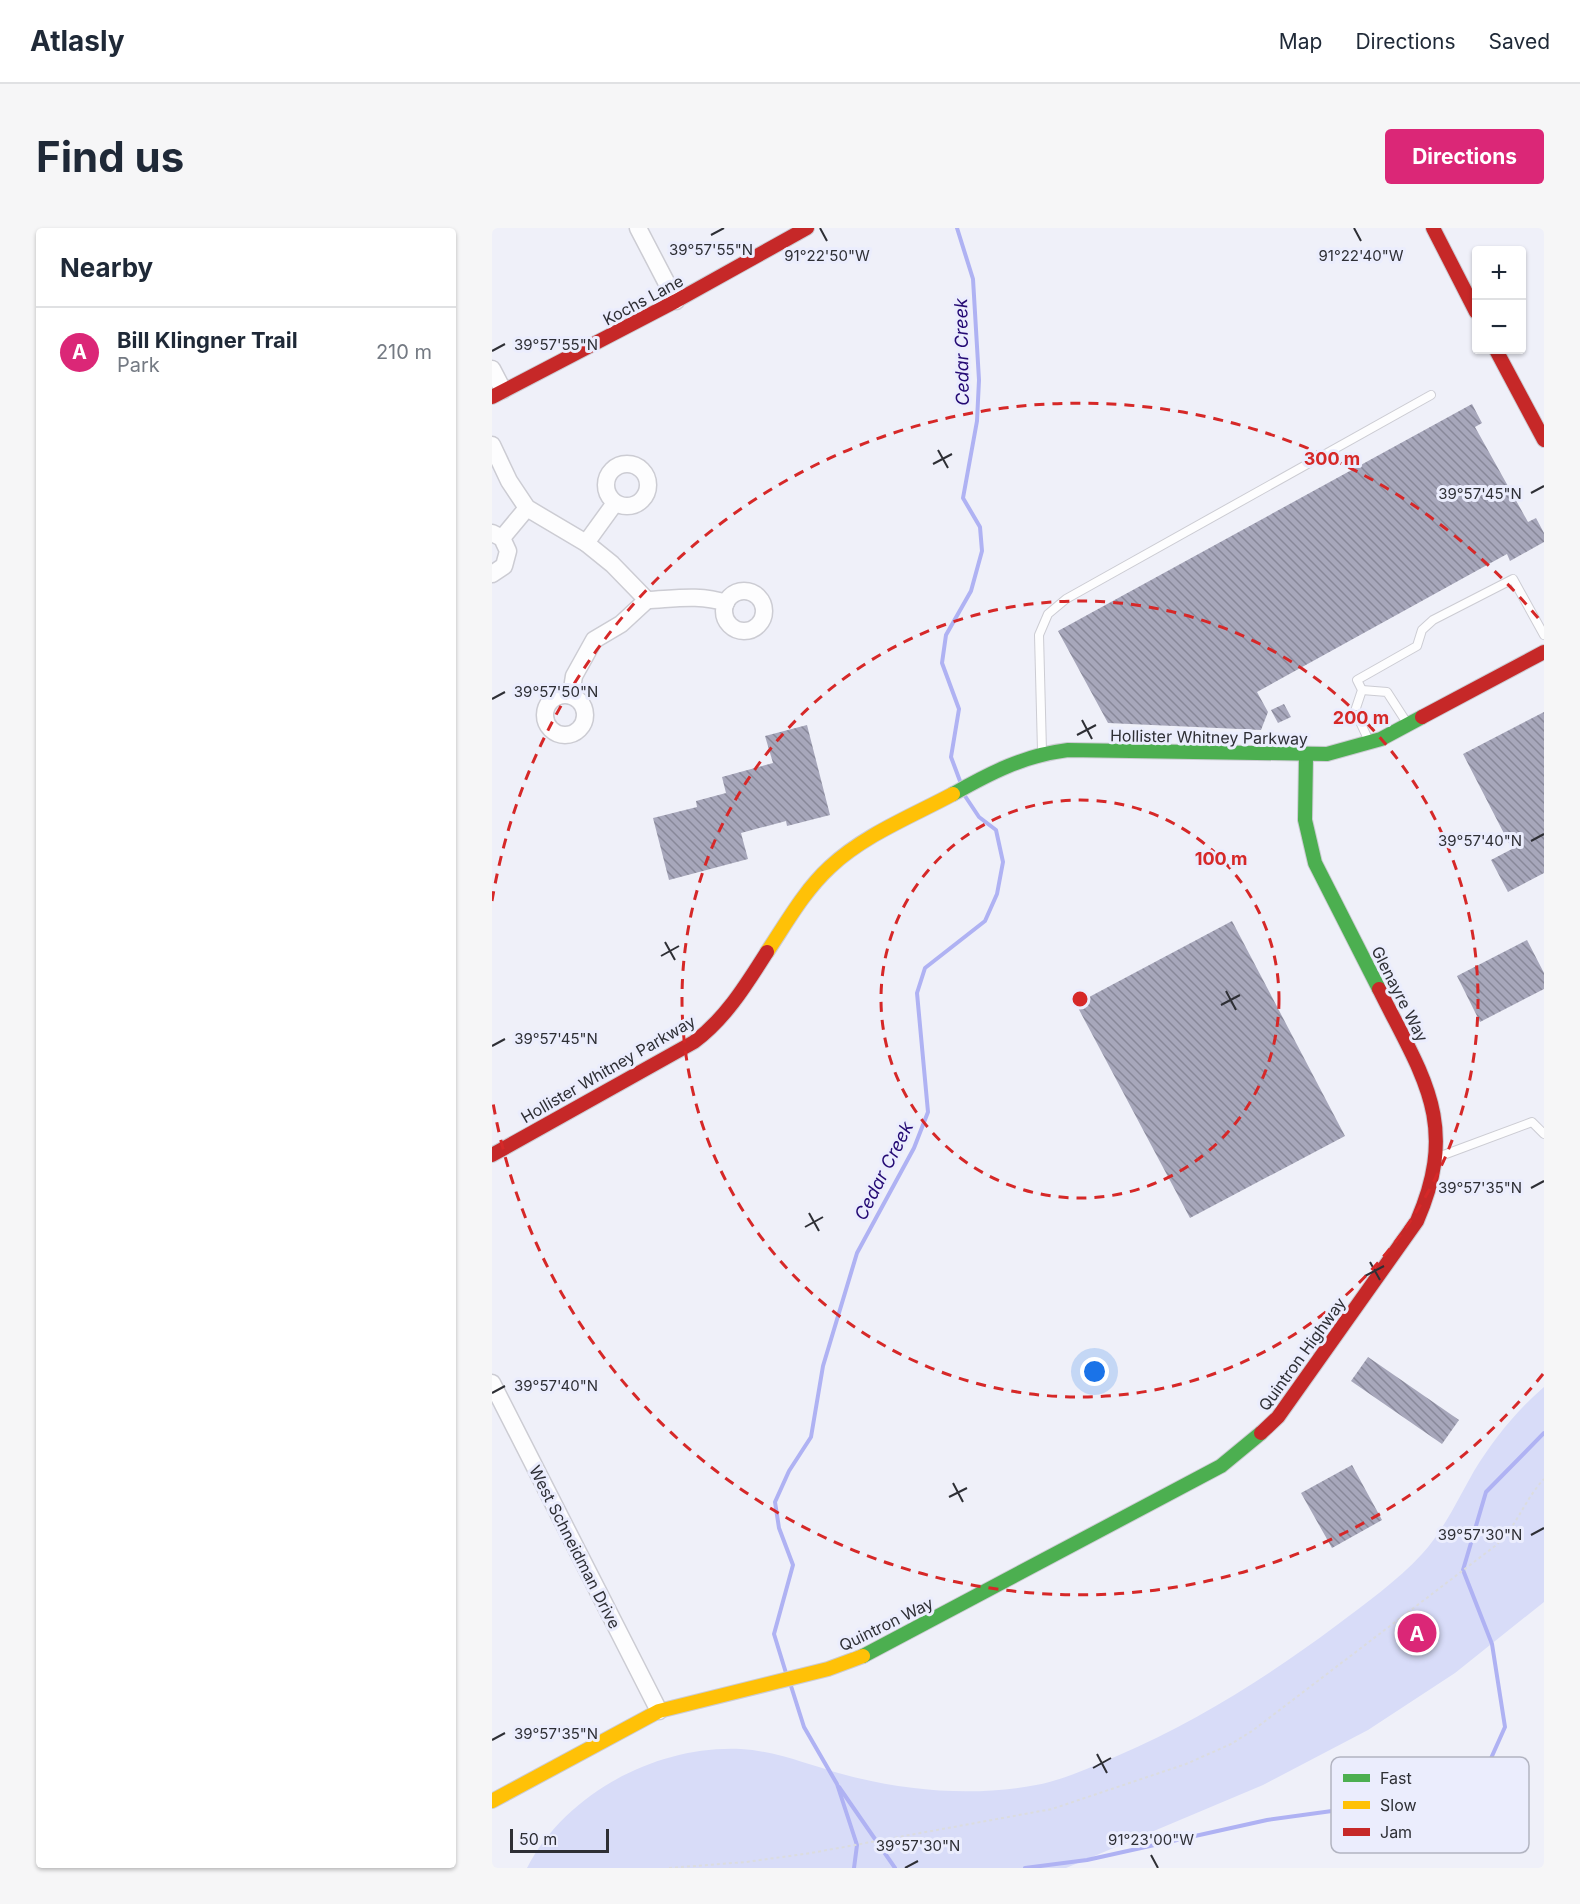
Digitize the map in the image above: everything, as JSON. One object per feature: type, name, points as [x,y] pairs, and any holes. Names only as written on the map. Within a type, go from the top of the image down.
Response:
[{"type":"street","points":[[638,228],[676,301]]},
{"type":"street","name":"Kochs Lane","points":[[498,394],[676,301],[807,228]]},
{"type":"street","points":[[1433,228],[1472,304]]},
{"type":"street","points":[[1498,354],[1544,440]]},
{"type":"street","points":[[492,369],[498,394]]},
{"type":"street","points":[[492,445],[508,482],[527,508],[586,543],[612,564],[647,600]]},
{"type":"street","points":[[586,543],[615,503]]},
{"type":"street","points":[[492,573],[504,566],[507,559],[508,551],[497,535],[527,508]]},
{"type":"street","points":[[571,695],[574,676],[594,640],[621,624],[647,600],[696,597],[713,598],[726,603]]},
{"type":"street","name":"Hollister Whitney Parkway","points":[[492,1155],[694,1042],[710,1030],[736,999],[803,896],[831,866],[854,848],[1000,768],[1042,753],[1068,750],[1306,756],[1327,754],[1370,743],[1409,725],[1544,652]]},
{"type":"street","name":"Glenayre Way","points":[[1306,756],[1305,819],[1315,863],[1427,1085],[1434,1108],[1438,1157],[1427,1200],[1417,1221],[1401,1244]]},
{"type":"street","name":"Quintron Highway","points":[[1215,1469],[1244,1450],[1278,1417],[1401,1244]]},
{"type":"street","name":"West Schneidman Drive","points":[[492,1383],[659,1711]]},
{"type":"street","name":"Quintron Way","points":[[492,1801],[659,1711],[828,1669],[867,1655],[1215,1469]]},
{"type":"lane","points":[[1042,753],[1039,635],[1048,614],[1066,599],[1431,395]]},
{"type":"lane","points":[[1370,743],[1355,711],[1362,690],[1357,680],[1416,645],[1422,630],[1433,620],[1513,579],[1544,635]]},
{"type":"lane","points":[[1362,690],[1387,692],[1409,725]]},
{"type":"lane","points":[[1438,1157],[1532,1122],[1544,1134]]},
{"type":"path","points":[[669,1868],[746,1862],[811,1853],[1052,1809],[1209,1755],[1252,1731],[1495,1546],[1513,1528],[1525,1502],[1544,1479]]},
{"type":"shaded area","points":[[1544,1387],[1544,1602],[1455,1673],[1368,1730],[1263,1785],[1066,1868],[527,1868],[544,1841],[565,1817],[590,1796],[617,1779],[647,1765],[678,1755],[709,1750],[754,1750],[890,1785],[939,1790],[988,1791],[1012,1789],[1057,1780],[1146,1743],[1258,1680],[1337,1625],[1402,1573],[1422,1554],[1437,1535],[1474,1471],[1497,1437]]},
{"type":"building","points":[[1472,404],[1482,423],[1475,427],[1528,522],[1536,518],[1544,533],[1544,542],[1510,561],[1507,554],[1257,692],[1268,712],[1261,730],[1108,723],[1058,631]]},
{"type":"building","points":[[1284,704],[1291,717],[1278,723],[1271,710]]},
{"type":"building","points":[[1544,712],[1544,873],[1508,892],[1491,860],[1512,849],[1463,754]]},
{"type":"building","points":[[807,725],[830,815],[787,826],[786,821],[741,833],[748,859],[669,880],[653,818],[697,807],[696,801],[726,793],[722,777],[773,763],[765,736]]},
{"type":"building","points":[[1232,921],[1345,1136],[1190,1218],[1076,1004]]},
{"type":"building","points":[[1527,940],[1544,973],[1544,989],[1480,1022],[1457,976]]},
{"type":"building","points":[[1368,1357],[1459,1420],[1442,1444],[1351,1381]]},
{"type":"building","points":[[1352,1465],[1382,1520],[1332,1548],[1301,1493]]},
{"type":"waterway","name":"Cedar Creek","points":[[957,228],[973,279],[979,380],[977,421],[963,498],[980,527],[982,551],[971,591],[946,635],[942,663],[959,709],[951,757],[960,781]]},
{"type":"waterway","name":"Cedar Creek","points":[[786,1673],[774,1634],[793,1565],[779,1528],[775,1502],[789,1471],[811,1437],[823,1366],[857,1253],[914,1148],[928,1112],[917,993],[925,968],[985,921],[997,894],[1003,862],[996,830],[979,817],[965,796]]},
{"type":"waterway","points":[[1492,1757],[1505,1727],[1492,1644],[1463,1570],[1486,1492],[1544,1433]]},
{"type":"waterway","name":"Cedar Creek","points":[[791,1686],[804,1727],[837,1784],[857,1845],[854,1868]]},
{"type":"waterway","points":[[839,1787],[895,1868]]},
{"type":"waterway","points":[[1025,1868],[1087,1860],[1267,1820],[1331,1811]]},
{"type":"traffic: fast","points":[[953,794],[1008,766],[1052,752],[1068,750],[1327,754],[1381,739],[1422,717]]},
{"type":"traffic: fast","points":[[1306,756],[1305,820],[1315,863],[1379,989]]},
{"type":"traffic: fast","points":[[863,1656],[1221,1466],[1261,1433]]},
{"type":"traffic: slow","points":[[767,952],[796,907],[830,867],[858,845],[953,794]]},
{"type":"traffic: slow","points":[[492,1801],[659,1711],[828,1669],[863,1656]]},
{"type":"traffic: jam","points":[[492,397],[676,301],[807,228]]},
{"type":"traffic: jam","points":[[1433,228],[1472,304]]},
{"type":"traffic: jam","points":[[1498,354],[1544,440]]},
{"type":"traffic: jam","points":[[1422,717],[1544,652]]},
{"type":"traffic: jam","points":[[492,1155],[694,1042],[726,1012],[767,952]]},
{"type":"traffic: jam","points":[[1261,1433],[1278,1417],[1417,1221],[1429,1186],[1435,1155],[1435,1127],[1430,1100],[1409,1048],[1379,989]]},
{"type":"place","name":"Bill Klingner Trail","points":[[1417,1633]]}]
